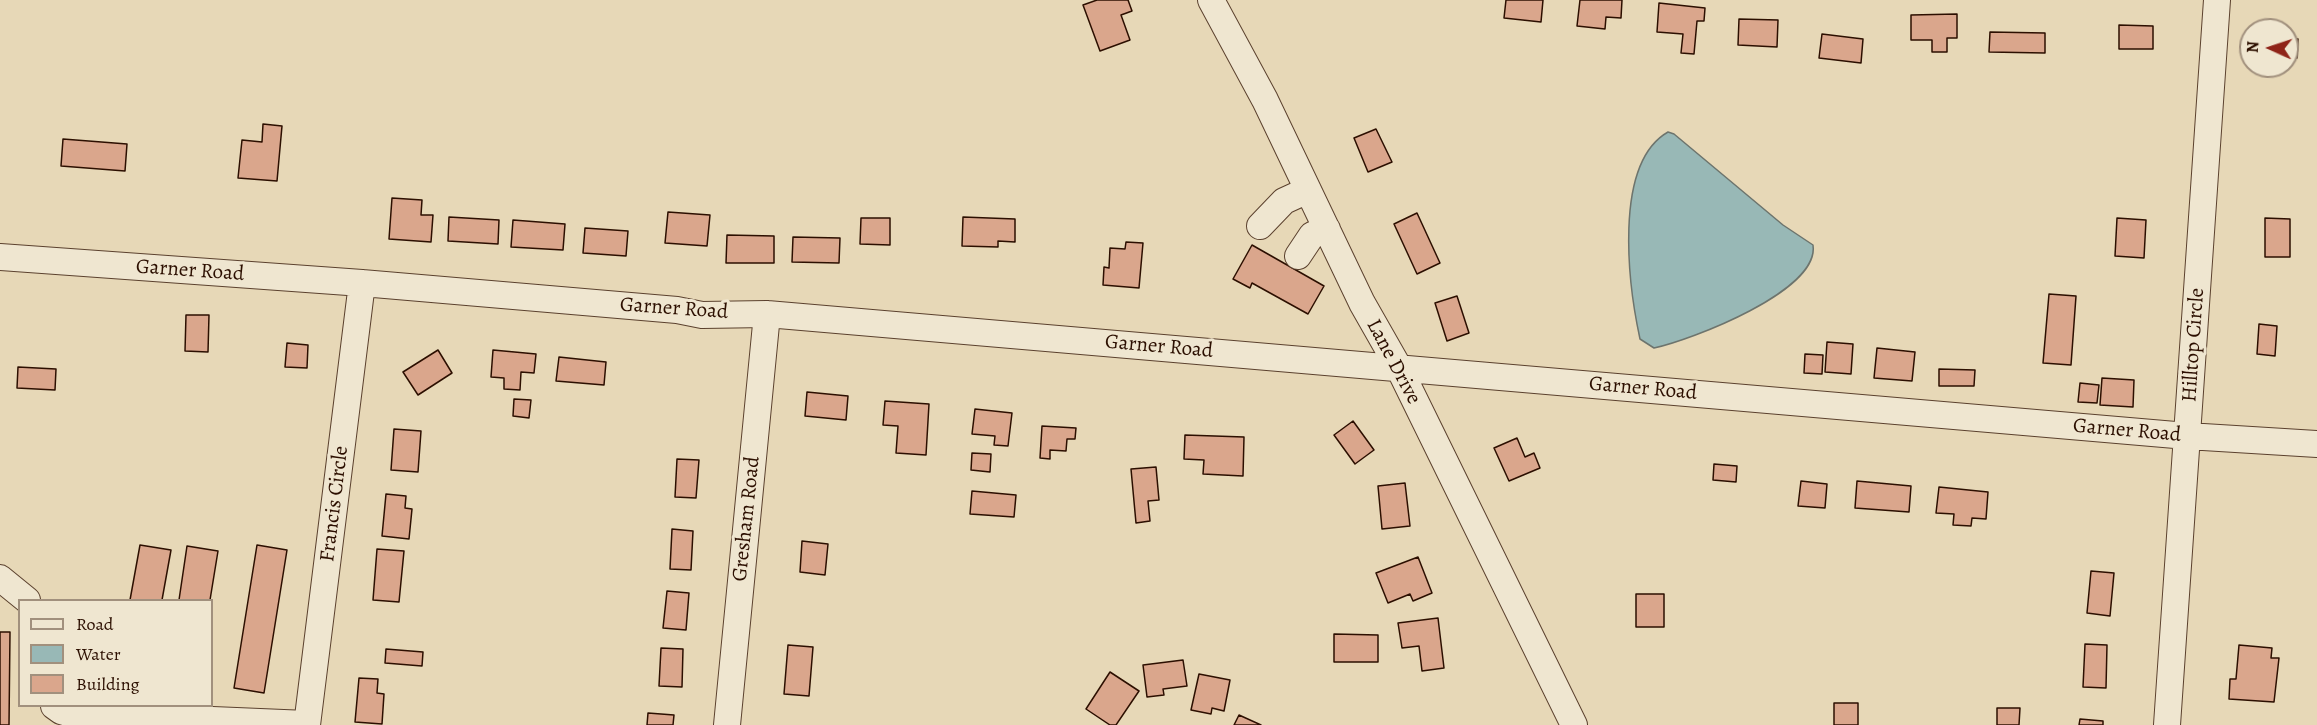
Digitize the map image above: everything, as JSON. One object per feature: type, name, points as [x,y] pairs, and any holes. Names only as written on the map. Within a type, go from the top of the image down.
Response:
[{"type":"street","name":"Lane Drive","points":[[1211,0],[1266,100],[1362,303],[1399,368],[1574,725]]},
{"type":"street","name":"Hilltop Circle","points":[[2167,725],[2217,0]]},
{"type":"street","points":[[1260,226],[1284,201],[1308,190]]},
{"type":"street","points":[[1298,255],[1312,235],[1327,229]]},
{"type":"street","name":"Garner Road","points":[[0,257],[677,310],[702,315],[767,314],[2187,436],[2317,444]]},
{"type":"street","name":"Francis Circle","points":[[307,724],[362,284]]},
{"type":"street","name":"Gresham Road","points":[[727,725],[767,314]]},
{"type":"street","points":[[0,578],[26,599]]},
{"type":"street","points":[[56,707],[60,711],[71,714],[307,724]]},
{"type":"water","points":[[1668,132],[1674,134],[1783,225],[1813,245],[1810,262],[1796,279],[1776,296],[1722,324],[1654,348],[1640,339],[1629,260],[1629,228],[1638,171],[1650,148]]},
{"type":"building","points":[[1097,0],[1128,0],[1132,11],[1121,15],[1130,40],[1100,51],[1083,5]]},
{"type":"building","points":[[1506,0],[1543,0],[1541,22],[1504,18]]},
{"type":"building","points":[[1580,0],[1622,0],[1621,18],[1606,17],[1605,29],[1577,26]]},
{"type":"building","points":[[1659,3],[1705,8],[1704,21],[1697,21],[1694,54],[1681,53],[1683,34],[1657,32]]},
{"type":"building","points":[[1957,14],[1957,38],[1947,38],[1947,52],[1932,52],[1932,40],[1911,40],[1911,15]]},
{"type":"building","points":[[1739,19],[1778,20],[1777,47],[1738,45]]},
{"type":"building","points":[[2119,25],[2153,26],[2153,49],[2119,49]]},
{"type":"building","points":[[1990,32],[2045,33],[2045,53],[1989,52]]},
{"type":"building","points":[[1822,34],[1863,39],[1861,63],[1819,58]]},
{"type":"building","points":[[263,124],[282,126],[277,181],[238,178],[242,140],[262,142]]},
{"type":"building","points":[[1376,129],[1392,162],[1368,172],[1354,138]]},
{"type":"building","points":[[63,139],[127,144],[125,171],[61,166]]},
{"type":"building","points":[[392,198],[422,200],[421,215],[433,215],[431,242],[389,239]]},
{"type":"building","points":[[668,212],[710,215],[707,246],[665,243]]},
{"type":"building","points":[[1417,213],[1440,263],[1417,274],[1394,224]]},
{"type":"building","points":[[449,217],[499,220],[498,244],[448,241]]},
{"type":"building","points":[[963,217],[1015,219],[1015,242],[998,241],[998,247],[962,246]]},
{"type":"building","points":[[861,218],[890,218],[890,245],[860,244]]},
{"type":"building","points":[[2117,218],[2146,220],[2144,258],[2115,256]]},
{"type":"building","points":[[2265,218],[2290,219],[2290,257],[2265,257]]},
{"type":"building","points":[[513,220],[565,224],[563,250],[511,247]]},
{"type":"building","points":[[585,228],[628,231],[626,256],[583,253]]},
{"type":"building","points":[[727,235],[774,236],[774,263],[726,263]]},
{"type":"building","points":[[793,237],[840,238],[839,263],[792,262]]},
{"type":"building","points":[[1126,242],[1143,243],[1139,288],[1103,285],[1104,267],[1109,268],[1110,248],[1125,249]]},
{"type":"building","points":[[1252,245],[1324,286],[1308,314],[1252,283],[1250,288],[1233,279]]},
{"type":"building","points":[[2049,294],[2076,296],[2071,365],[2043,363]]},
{"type":"building","points":[[1457,296],[1469,333],[1447,341],[1435,303]]},
{"type":"building","points":[[186,315],[209,315],[208,352],[185,351]]},
{"type":"building","points":[[2259,324],[2277,326],[2275,356],[2257,354]]},
{"type":"building","points":[[1827,342],[1853,344],[1851,374],[1825,372]]},
{"type":"building","points":[[287,343],[308,345],[307,368],[285,367]]},
{"type":"building","points":[[1877,348],[1915,352],[1912,381],[1874,378]]},
{"type":"building","points":[[438,350],[452,373],[418,395],[403,372]]},
{"type":"building","points":[[493,350],[536,354],[534,373],[521,372],[520,390],[504,389],[504,378],[491,377]]},
{"type":"building","points":[[1805,354],[1823,355],[1822,374],[1804,373]]},
{"type":"building","points":[[559,357],[606,362],[604,385],[556,381]]},
{"type":"building","points":[[18,367],[56,369],[55,390],[17,388]]},
{"type":"building","points":[[1939,369],[1975,370],[1974,386],[1939,386]]},
{"type":"building","points":[[2102,378],[2134,380],[2133,407],[2100,405]]},
{"type":"building","points":[[2080,383],[2099,385],[2097,403],[2078,402]]},
{"type":"building","points":[[807,392],[848,396],[846,420],[805,416]]},
{"type":"building","points":[[514,399],[531,400],[529,418],[513,416]]},
{"type":"building","points":[[885,401],[929,404],[926,455],[896,453],[898,426],[883,425]]},
{"type":"building","points":[[975,409],[1012,413],[1008,446],[994,445],[995,436],[972,434]]},
{"type":"building","points":[[1353,421],[1374,450],[1355,464],[1334,435]]},
{"type":"building","points":[[1042,426],[1076,428],[1075,439],[1067,439],[1066,451],[1050,450],[1050,459],[1040,458]]},
{"type":"building","points":[[394,429],[421,431],[418,472],[391,470]]},
{"type":"building","points":[[1185,435],[1244,437],[1243,476],[1203,474],[1204,460],[1184,459]]},
{"type":"building","points":[[1517,438],[1525,457],[1534,453],[1540,468],[1509,481],[1494,448]]},
{"type":"building","points":[[972,453],[991,454],[990,472],[971,470]]},
{"type":"building","points":[[677,459],[699,460],[696,498],[675,497]]},
{"type":"building","points":[[1714,464],[1737,466],[1736,482],[1713,480]]},
{"type":"building","points":[[1156,467],[1159,500],[1148,501],[1150,521],[1136,523],[1131,469]]},
{"type":"building","points":[[1801,481],[1827,484],[1825,508],[1798,506]]},
{"type":"building","points":[[1857,481],[1911,486],[1909,512],[1855,508]]},
{"type":"building","points":[[1405,483],[1410,526],[1382,529],[1378,486]]},
{"type":"building","points":[[1939,487],[1988,492],[1986,519],[1972,518],[1971,526],[1953,525],[1954,514],[1936,513]]},
{"type":"building","points":[[972,491],[1016,495],[1014,517],[970,514]]},
{"type":"building","points":[[386,494],[406,496],[405,508],[412,509],[409,539],[382,536]]},
{"type":"building","points":[[672,529],[693,531],[691,570],[670,569]]},
{"type":"building","points":[[802,541],[828,544],[825,575],[800,572]]},
{"type":"building","points":[[140,545],[171,550],[162,599],[130,599]]},
{"type":"building","points":[[257,545],[287,550],[264,693],[234,688]]},
{"type":"building","points":[[187,546],[218,551],[210,599],[179,599]]},
{"type":"building","points":[[377,549],[404,551],[399,602],[373,600]]},
{"type":"building","points":[[1418,557],[1432,593],[1413,601],[1410,594],[1388,603],[1376,573]]},
{"type":"building","points":[[2091,571],[2114,573],[2110,616],[2087,613]]},
{"type":"building","points":[[667,591],[689,593],[686,630],[663,628]]},
{"type":"building","points":[[1636,594],[1664,594],[1664,627],[1636,627]]},
{"type":"building","points":[[1438,618],[1444,668],[1422,671],[1419,646],[1402,648],[1398,623]]},
{"type":"building","points":[[0,632],[10,632],[9,725],[0,725]]},
{"type":"building","points":[[1334,634],[1378,635],[1378,662],[1334,662]]},
{"type":"building","points":[[2085,644],[2107,645],[2106,688],[2083,687]]},
{"type":"building","points":[[788,645],[813,647],[809,696],[784,694]]},
{"type":"building","points":[[2239,645],[2272,648],[2271,658],[2279,658],[2274,702],[2229,699],[2230,679],[2236,679]]},
{"type":"building","points":[[661,648],[683,649],[682,687],[659,686]]},
{"type":"building","points":[[386,649],[423,652],[422,666],[385,663]]},
{"type":"building","points":[[1183,660],[1187,686],[1163,689],[1164,695],[1147,697],[1143,665]]},
{"type":"building","points":[[1110,672],[1139,691],[1116,725],[1110,725],[1086,709]]},
{"type":"building","points":[[1199,674],[1230,680],[1224,711],[1212,708],[1211,714],[1191,710]]},
{"type":"building","points":[[359,678],[378,679],[377,693],[384,694],[382,724],[355,722]]},
{"type":"building","points":[[1834,703],[1858,703],[1858,725],[1834,725]]},
{"type":"building","points":[[1997,708],[2020,708],[2019,725],[1997,725]]},
{"type":"building","points":[[648,713],[674,715],[673,725],[647,725]]},
{"type":"building","points":[[1239,715],[1261,725],[1234,725]]},
{"type":"building","points":[[2080,719],[2103,721],[2103,725],[2079,725]]}]
